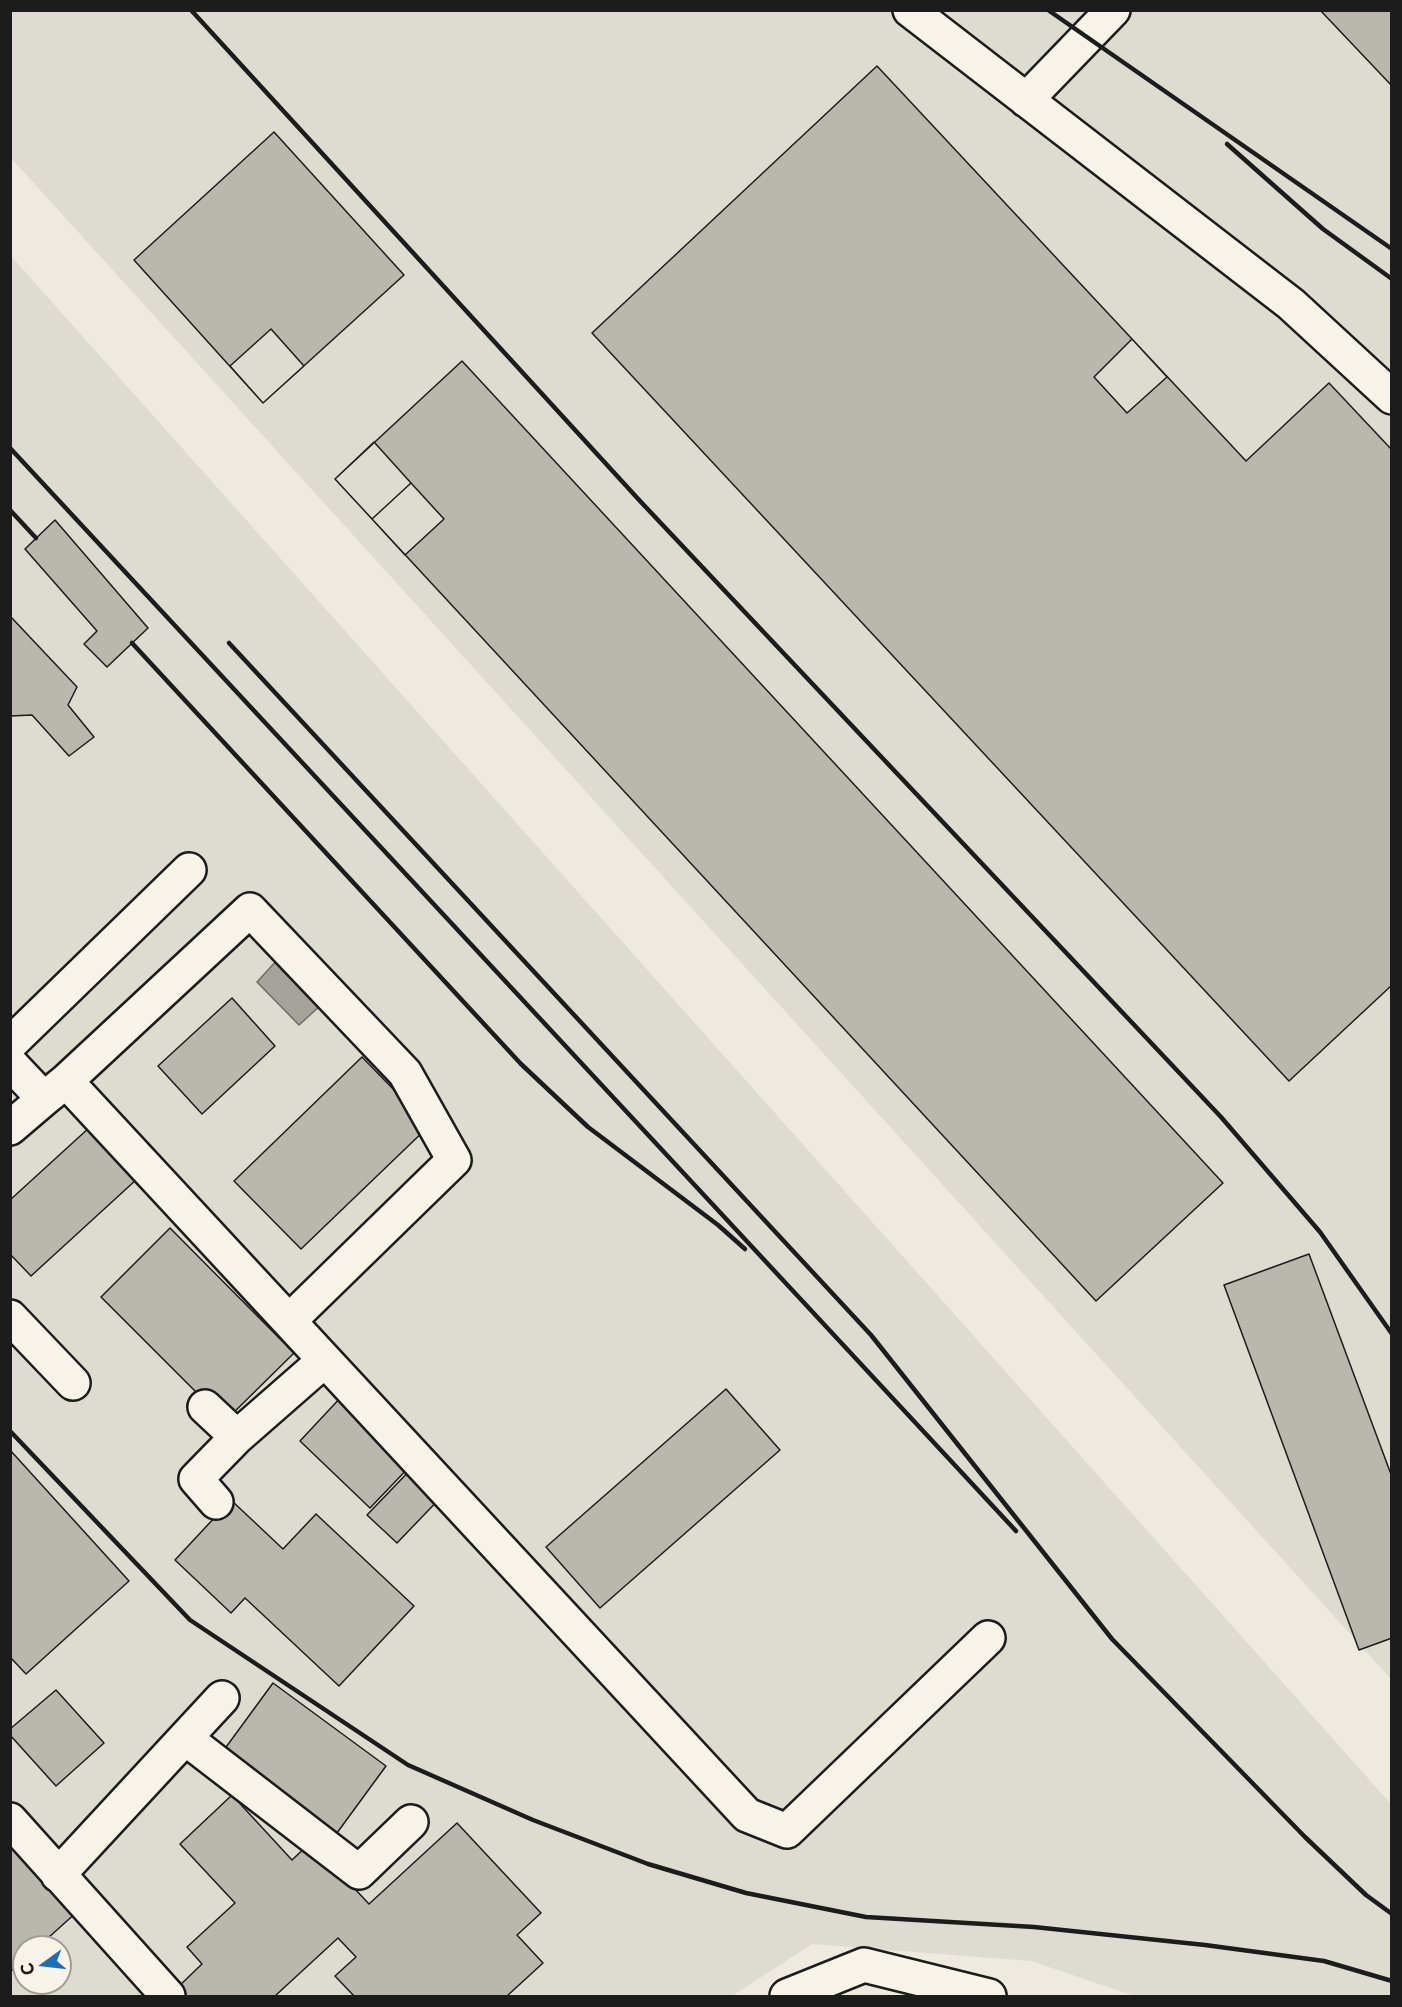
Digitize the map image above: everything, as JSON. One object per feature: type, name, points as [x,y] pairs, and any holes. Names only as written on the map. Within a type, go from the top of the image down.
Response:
[{"type":"street","points":[[910,10],[1291,304],[1392,397]]},
{"type":"street","points":[[1026,100],[1113,10]]},
{"type":"street","points":[[10,1044],[189,870]]},
{"type":"street","points":[[10,1128],[55,1090],[250,910],[405,1073],[454,1160],[289,1321]]},
{"type":"street","points":[[10,1063],[55,1090],[289,1321],[747,1815],[788,1831],[988,1638]]},
{"type":"street","points":[[10,1317],[73,1383]]},
{"type":"street","points":[[216,1502],[196,1479],[237,1437],[325,1360]]},
{"type":"street","points":[[205,1407],[237,1437]]},
{"type":"street","points":[[58,1875],[222,1698]]},
{"type":"street","points":[[185,1738],[359,1872],[411,1822]]},
{"type":"street","points":[[10,1820],[168,1996]]},
{"type":"street","points":[[787,1996],[864,1965],[989,1996]]},
{"type":"shaded area","points":[[11,11],[1391,11],[1391,1679],[11,158]]},
{"type":"shaded area","points":[[10,255],[1391,1804],[1391,1996],[1135,1996],[1031,1961],[812,1944],[732,1996],[11,1996]]},
{"type":"shaded area","points":[[278,959],[321,1005],[299,1025],[257,982]]},
{"type":"building","points":[[1320,10],[1392,10],[1392,86]]},
{"type":"building","points":[[877,66],[1246,461],[1329,383],[1392,450],[1392,985],[1289,1081],[592,333]]},
{"type":"building","points":[[274,132],[404,275],[263,403],[134,260]]},
{"type":"building","points":[[271,329],[304,366],[263,403],[230,366]]},
{"type":"building","points":[[1132,339],[1167,377],[1127,413],[1094,377]]},
{"type":"building","points":[[462,361],[1223,1183],[1096,1301],[335,479]]},
{"type":"building","points":[[374,442],[411,483],[372,519],[335,479]]},
{"type":"building","points":[[411,483],[444,519],[405,555],[372,519]]},
{"type":"building","points":[[55,520],[148,628],[107,667],[84,644],[97,631],[25,549]]},
{"type":"building","points":[[10,616],[77,687],[68,705],[94,737],[69,756],[32,715],[10,716]]},
{"type":"building","points":[[232,998],[275,1046],[202,1114],[158,1066]]},
{"type":"building","points":[[362,1057],[429,1126],[301,1249],[234,1181]]},
{"type":"building","points":[[90,1127],[137,1179],[31,1276],[10,1254],[10,1200]]},
{"type":"building","points":[[170,1228],[294,1353],[225,1421],[101,1297]]},
{"type":"building","points":[[1309,1254],[1392,1477],[1392,1638],[1359,1650],[1224,1285]]},
{"type":"building","points":[[726,1389],[780,1450],[600,1608],[546,1547]]},
{"type":"building","points":[[343,1395],[413,1463],[370,1508],[300,1441]]},
{"type":"building","points":[[10,1450],[129,1581],[26,1674],[10,1657]]},
{"type":"building","points":[[416,1464],[446,1492],[397,1543],[367,1515]]},
{"type":"building","points":[[231,1500],[283,1549],[316,1514],[414,1606],[339,1686],[245,1598],[231,1613],[175,1560]]},
{"type":"building","points":[[273,1683],[386,1766],[334,1837],[221,1754]]},
{"type":"building","points":[[56,1690],[104,1743],[56,1786],[10,1735],[10,1729]]},
{"type":"building","points":[[232,1795],[292,1860],[311,1842],[369,1904],[457,1823],[541,1913],[517,1935],[543,1963],[507,1996],[354,1996],[335,1976],[356,1957],[338,1938],[275,1996],[185,1996],[177,1988],[202,1964],[187,1947],[235,1903],[180,1844]]},
{"type":"building","points":[[18,1845],[78,1911],[51,1935],[12,1935],[12,1970],[10,1972],[10,1852]]},
{"type":"railway","points":[[191,10],[640,501],[1221,1117],[1320,1232],[1392,1334]]},
{"type":"railway","points":[[1048,10],[1392,249]]},
{"type":"railway","points":[[1227,144],[1323,229],[1392,279]]},
{"type":"railway","points":[[10,448],[1016,1531]]},
{"type":"railway","points":[[10,510],[36,538]]},
{"type":"railway","points":[[132,643],[521,1064],[588,1127],[718,1225],[745,1249]]},
{"type":"railway","points":[[229,643],[871,1335],[1112,1639],[1305,1837],[1366,1895],[1392,1914]]},
{"type":"railway","points":[[10,1431],[190,1620],[408,1765],[533,1820],[648,1864],[746,1893],[866,1917],[1034,1927],[1205,1945],[1324,1961],[1392,1981]]}]
